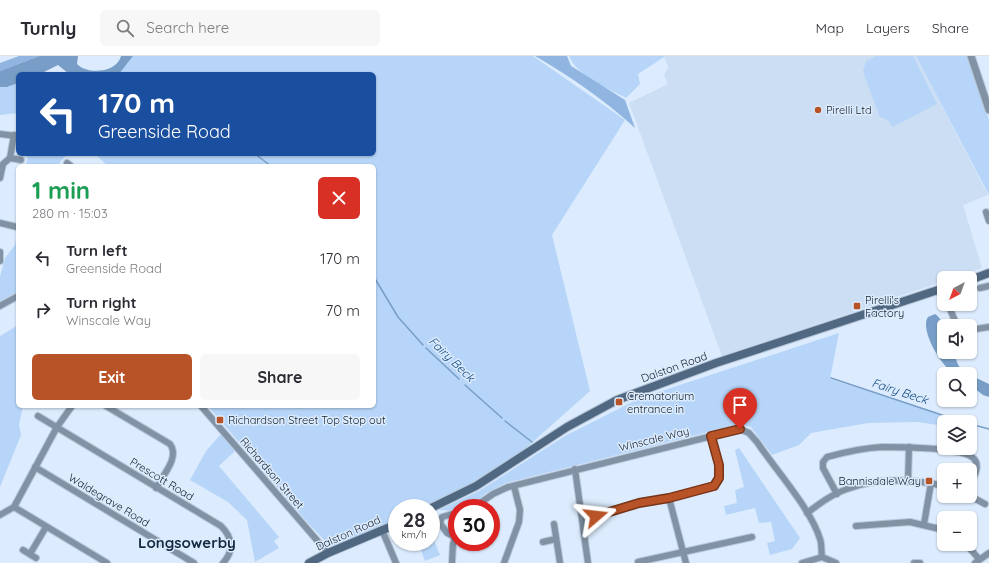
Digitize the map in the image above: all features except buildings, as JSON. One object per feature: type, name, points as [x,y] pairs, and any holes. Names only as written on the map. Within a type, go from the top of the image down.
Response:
[{"type":"main road","points":[[977,277],[989,273]]},
{"type":"main road","name":"Dalston Road","points":[[440,504],[476,486],[567,427],[616,400],[710,365],[937,290]]},
{"type":"main road","name":"Dalston Road","points":[[309,563],[328,553],[388,528]]},
{"type":"street","points":[[971,56],[989,110]]},
{"type":"street","points":[[0,134],[16,136],[10,158],[3,164],[0,178]]},
{"type":"street","points":[[10,158],[21,160]]},
{"type":"street","points":[[0,223],[16,227]]},
{"type":"street","points":[[0,252],[0,261]]},
{"type":"street","points":[[0,306],[16,297]]},
{"type":"street","points":[[977,329],[989,327]]},
{"type":"street","points":[[0,516],[14,507],[56,427],[70,408]]},
{"type":"street","points":[[109,408],[170,444],[174,449],[174,456],[156,488]]},
{"type":"street","name":"Richardson Street","points":[[203,408],[328,553]]},
{"type":"street","name":"Prescott Road","points":[[38,416],[225,530],[230,538],[232,547],[223,563]]},
{"type":"street","name":"Winscale Way","points":[[486,499],[493,494],[514,486],[575,469],[740,429],[749,433],[807,513],[816,528],[821,541],[822,557]]},
{"type":"street","points":[[582,520],[639,503],[669,498],[714,486],[719,478],[719,465],[711,436]]},
{"type":"street","points":[[837,494],[823,468],[823,462],[827,457],[864,449],[909,448],[947,451],[970,455],[976,463]]},
{"type":"street","points":[[908,482],[909,448]]},
{"type":"street","name":"Waldegrave Road","points":[[35,466],[194,563]]},
{"type":"street","points":[[575,469],[588,563]]},
{"type":"street","points":[[807,513],[845,490],[872,482],[908,482],[937,484]]},
{"type":"street","points":[[924,524],[931,483]]},
{"type":"street","points":[[504,563],[519,522],[520,510],[514,486]]},
{"type":"street","points":[[669,498],[686,563]]},
{"type":"street","points":[[977,500],[984,504]]},
{"type":"street","points":[[14,507],[98,561],[106,563]]},
{"type":"street","points":[[448,514],[442,517],[440,523],[448,533]]},
{"type":"street","points":[[856,526],[910,522],[937,528]]},
{"type":"street","points":[[554,524],[560,563]]},
{"type":"street","points":[[30,554],[46,527]]},
{"type":"street","points":[[382,530],[396,563]]},
{"type":"street","points":[[638,562],[752,537]]},
{"type":"street","points":[[543,542],[556,539]]},
{"type":"street","points":[[23,550],[36,558]]},
{"type":"street","points":[[452,563],[454,551]]},
{"type":"street","points":[[971,551],[977,561],[989,553]]},
{"type":"street","points":[[802,563],[822,557],[836,563]]},
{"type":"street","points":[[914,563],[920,563]]},
{"type":"shaded area","points":[[19,56],[39,56],[0,71],[0,63]]},
{"type":"shaded area","points":[[39,56],[78,56],[77,64],[82,68],[94,71],[108,69],[114,66],[121,56],[133,56],[121,72],[67,72],[58,65],[44,72],[16,72],[16,84],[7,87],[0,87],[0,71]]},
{"type":"shaded area","points":[[133,56],[533,56],[625,120],[552,235],[590,391],[500,471],[440,503],[440,499],[388,499],[388,526],[335,547],[328,544],[308,523],[210,408],[376,408],[376,164],[106,164],[97,156],[376,156],[376,72],[121,72]]},
{"type":"shaded area","points":[[535,56],[567,56],[571,66],[625,100],[635,128],[587,89]]},
{"type":"shaded area","points":[[569,56],[664,57],[638,74],[640,84],[626,98],[586,76],[573,63]]},
{"type":"shaded area","points":[[664,56],[916,56],[988,195],[963,205],[982,268],[973,271],[937,271],[937,283],[722,356],[629,103],[668,84],[664,75],[668,67]]},
{"type":"shaded area","points":[[876,56],[913,56],[937,104],[892,127],[888,120],[880,117],[863,72],[866,61]]},
{"type":"shaded area","points":[[916,56],[968,56],[989,120],[989,195]]},
{"type":"shaded area","points":[[16,84],[16,113],[0,115],[0,87],[7,87]]},
{"type":"shaded area","points":[[28,156],[65,156],[59,164],[26,164]]},
{"type":"shaded area","points":[[16,240],[16,292],[0,302],[0,277],[5,258],[15,245]]},
{"type":"shaded area","points":[[935,314],[940,319],[937,319],[937,354],[929,339],[926,323],[928,317]]},
{"type":"shaded area","points":[[16,326],[16,408],[23,408],[19,425],[21,435],[0,487],[0,336]]},
{"type":"shaded area","points":[[839,333],[830,379],[942,415],[937,415],[937,425],[918,422],[868,423],[811,433],[799,445],[772,455],[751,427],[740,424],[506,483],[485,494],[479,499],[462,499],[479,491],[565,436],[640,398]]},
{"type":"shaded area","points":[[940,359],[956,359],[960,367],[946,367]]},
{"type":"shaded area","points":[[977,378],[989,384],[989,397],[977,390]]},
{"type":"shaded area","points":[[221,434],[235,451],[219,466],[279,537],[274,541],[279,548],[255,562],[247,520],[228,502],[190,480],[206,451]]},
{"type":"shaded area","points":[[739,448],[800,538],[792,549],[770,555],[767,543],[775,541],[771,522],[759,523],[755,508],[726,515],[724,506],[737,503],[735,490],[744,487],[735,450]]},
{"type":"shaded area","points":[[448,506],[448,510],[440,510]]},
{"type":"shaded area","points":[[421,551],[438,551],[440,555],[425,561]]},
{"type":"waterway","name":"Fairy Beck","points":[[258,156],[268,164]]},
{"type":"waterway","name":"Fairy Beck","points":[[376,280],[398,317],[423,345]]},
{"type":"waterway","name":"Fairy Beck","points":[[426,348],[459,379]]},
{"type":"waterway","name":"Fairy Beck","points":[[831,378],[942,415]]},
{"type":"waterway","name":"Fairy Beck","points":[[465,385],[502,418]]},
{"type":"waterway","name":"Fairy Beck","points":[[505,421],[532,442]]},
{"type":"waterway","name":"Fairy Beck","points":[[977,426],[989,429]]},
{"type":"place","name":"Pirelli Ltd","points":[[818,110]]},
{"type":"place","name":"Pirelli's Factory","points":[[857,306]]},
{"type":"place","name":"Crematorium entrance in","points":[[619,402]]},
{"type":"place","name":"Richardson Street Top Stop out","points":[[220,420]]},
{"type":"place","name":"Bannisdale Way","points":[[929,481]]},
{"type":"district","name":"Longsowerby","points":[[187,542]]},
{"type":"route","points":[[596,516],[639,503],[669,498],[714,486],[719,478],[719,465],[711,436],[740,429]]}]
